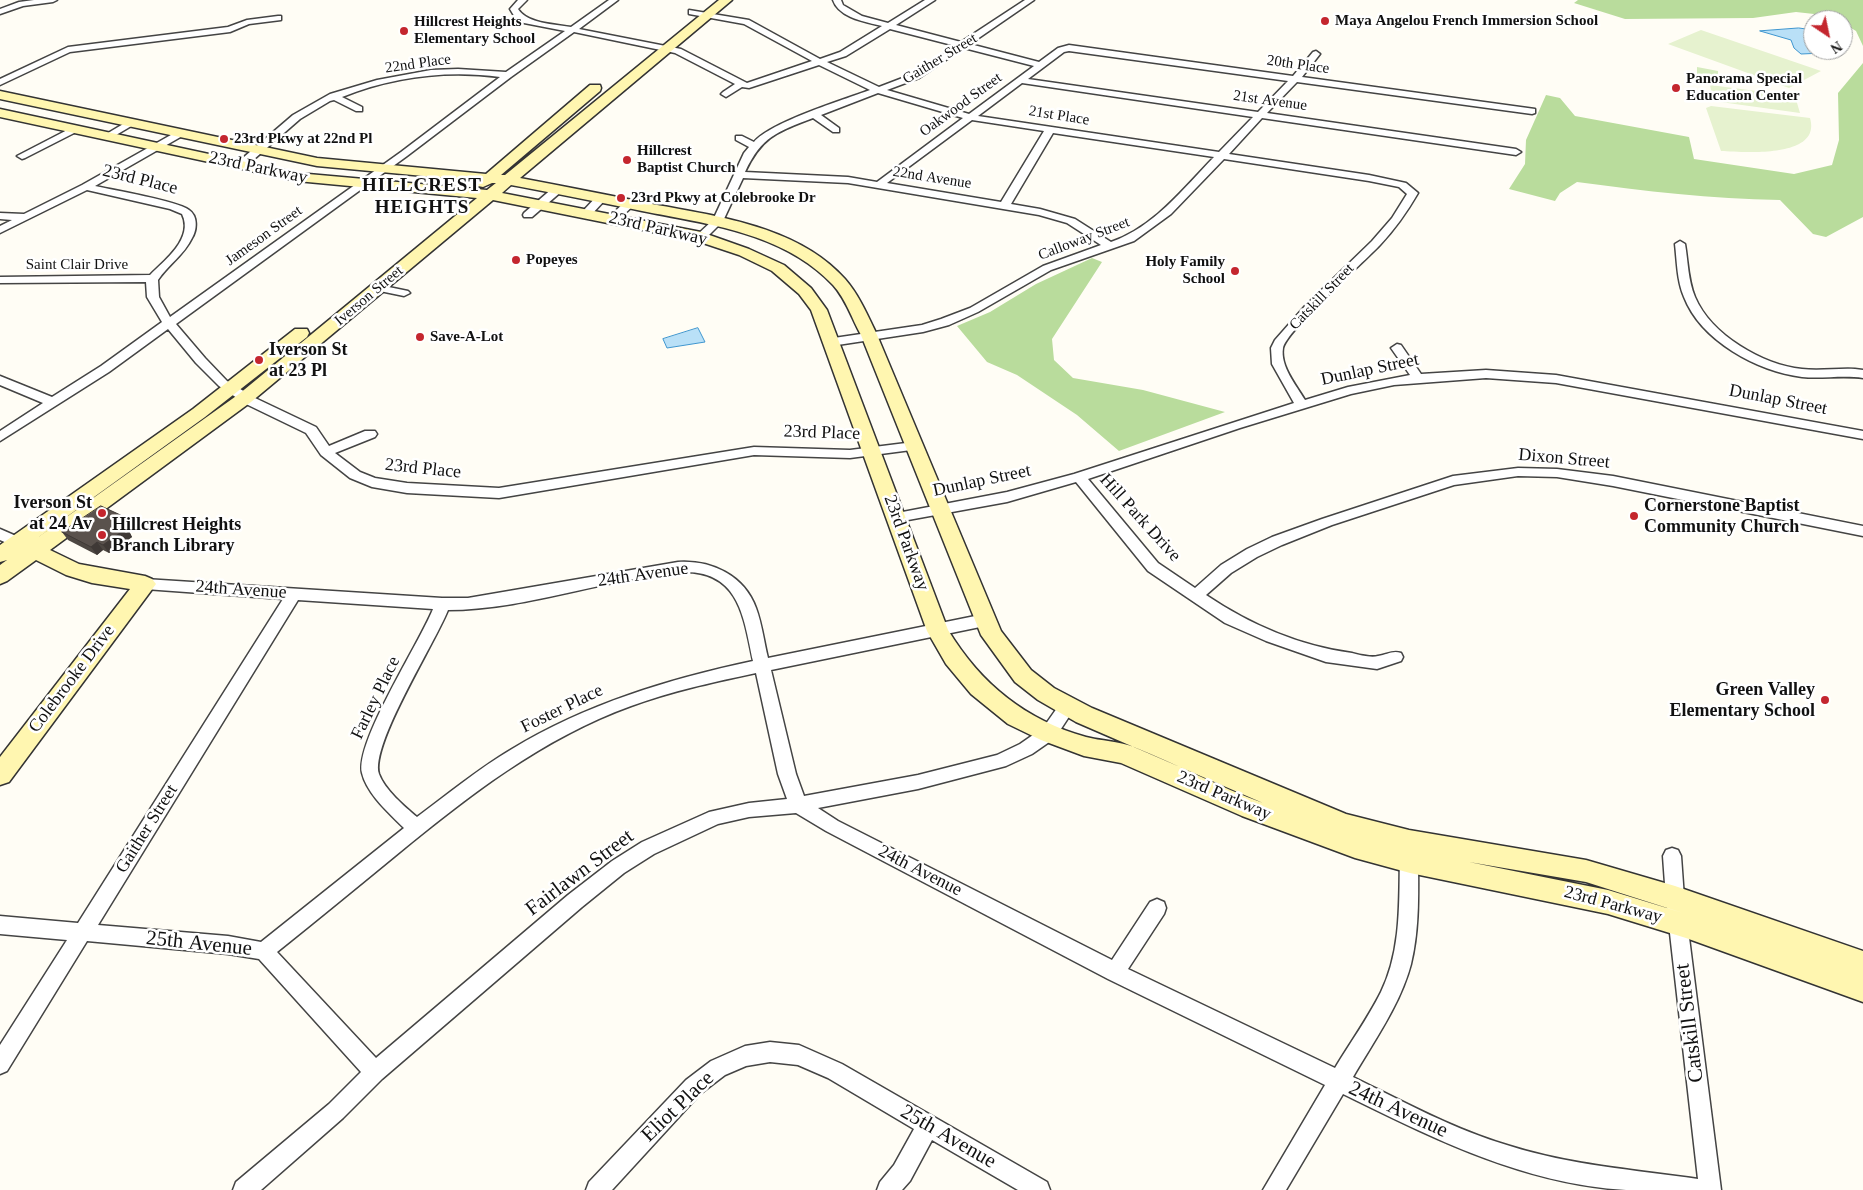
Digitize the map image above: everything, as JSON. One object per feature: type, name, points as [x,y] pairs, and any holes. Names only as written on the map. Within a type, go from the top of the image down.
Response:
[{"type":"street","points":[[0,12],[22,4],[53,0]]},
{"type":"street","points":[[523,0],[514,9],[519,17],[532,23],[649,45]]},
{"type":"street","name":"Jameson Street","points":[[0,437],[105,369],[360,184],[384,169],[508,75],[614,0]]},
{"type":"street","points":[[680,22],[708,0]]},
{"type":"street","name":"Iverson Street","points":[[0,556],[238,394],[379,288],[509,180],[664,42],[726,0]]},
{"type":"street","points":[[837,0],[839,6],[850,14],[889,26],[1042,65]]},
{"type":"street","points":[[726,94],[744,85],[819,62],[856,47],[931,0]]},
{"type":"street","name":"Gaither Street","points":[[701,237],[718,221],[749,154],[762,138],[778,129],[916,76],[1030,0]]},
{"type":"street","name":"21st Place","points":[[692,12],[746,22],[850,78],[880,91],[969,117],[1398,183],[1413,191],[1410,200]]},
{"type":"street","points":[[0,82],[68,50],[230,29],[247,22],[278,18]]},
{"type":"street","points":[[664,42],[744,85]]},
{"type":"street","name":"Iverson Street","points":[[635,56],[649,45],[664,42]]},
{"type":"street","name":"20th Place","points":[[1061,50],[1078,48],[1532,110]]},
{"type":"street","name":"Oakwood Street","points":[[880,184],[1061,50]]},
{"type":"street","name":"Calloway Street","points":[[831,342],[923,328],[961,316],[1047,268],[1111,247],[1146,229],[1167,212],[1262,115],[1297,78],[1316,54]]},
{"type":"street","name":"22nd Place","points":[[241,165],[294,119],[333,96],[364,86],[426,74],[472,72],[508,75]]},
{"type":"street","name":"Iverson Street","points":[[238,394],[488,178],[607,79]]},
{"type":"street","name":"21st Avenue","points":[[1020,80],[1516,152]]},
{"type":"street","name":"23rd Parkway","points":[[0,95],[317,162],[509,180],[718,221],[769,236],[810,257],[839,282],[850,297],[869,335],[985,620],[1006,656],[1023,676],[1046,694],[1100,722],[1409,852],[1586,871],[1675,898],[1863,964]]},
{"type":"street","points":[[333,96],[359,109]]},
{"type":"street","name":"23rd Parkway","points":[[0,113],[297,177],[360,184],[427,188],[489,196],[614,218],[701,237],[762,260],[786,274],[805,291],[819,310],[938,631],[954,658],[979,688],[1016,717],[1049,733],[1084,746],[1125,754],[1299,828],[1409,852],[1584,896],[1679,924],[1863,989]]},
{"type":"street","points":[[815,115],[836,130]]},
{"type":"street","points":[[108,136],[130,123]]},
{"type":"street","points":[[22,156],[74,129]]},
{"type":"street","points":[[1006,205],[1050,130]]},
{"type":"street","points":[[0,230],[86,187],[181,133]]},
{"type":"street","points":[[739,138],[755,146]]},
{"type":"street","name":"22nd Avenue","points":[[739,175],[830,178],[880,184],[1006,205],[1072,221],[1111,247]]},
{"type":"street","name":"23rd Place","points":[[86,187],[173,207],[188,215],[191,226],[188,236],[181,247],[153,278],[152,283],[153,296],[169,323],[216,378],[238,394],[310,430],[316,434],[326,452],[355,475],[372,482],[407,488],[499,493],[762,450],[826,454],[873,453],[914,446]]},
{"type":"street","points":[[528,215],[558,189]]},
{"type":"street","points":[[587,213],[601,198]]},
{"type":"street","name":"Catskill Street","points":[[1301,406],[1278,364],[1277,348],[1281,340],[1309,308],[1376,243],[1410,200]]},
{"type":"street","points":[[614,218],[630,203]]},
{"type":"street","points":[[0,216],[28,217]]},
{"type":"street","points":[[1680,244],[1688,294],[1694,306],[1710,326],[1734,349],[1761,361],[1802,372],[1850,371],[1863,374]]},
{"type":"street","name":"Saint Clair Drive","points":[[2,283],[153,278]]},
{"type":"street","points":[[379,288],[404,293]]},
{"type":"street","points":[[1397,348],[1418,378]]},
{"type":"street","name":"Dunlap Street","points":[[897,517],[1007,497],[1078,477],[1235,425],[1357,389],[1418,378],[1486,374],[1556,379],[1863,435]]},
{"type":"street","points":[[0,380],[52,402]]},
{"type":"street","points":[[326,452],[370,434]]},
{"type":"street","name":"Dixon Street","points":[[1195,596],[1226,569],[1252,553],[1327,522],[1453,481],[1518,472],[1557,473],[1613,481],[1863,531]]},
{"type":"street","name":"Hill Park Drive","points":[[1078,477],[1153,567],[1230,619],[1271,638],[1326,656],[1377,663],[1395,657]]},
{"type":"street","name":"Iverson Street","points":[[0,576],[18,543]]},
{"type":"street","name":"24th Avenue","points":[[18,543],[73,570],[144,584],[442,604],[468,604],[490,601],[652,571],[684,568],[706,569],[729,581],[746,602],[754,627],[787,774],[798,805],[832,826],[1115,972],[1339,1083],[1448,1134],[1508,1157],[1556,1169],[1700,1190]]},
{"type":"street","name":"Colebrooke Drive","points":[[0,775],[144,584]]},
{"type":"street","name":"Gaither Street","points":[[0,1064],[294,594]]},
{"type":"street","name":"Farley Place","points":[[416,828],[399,812],[372,776],[370,761],[380,733],[430,634],[442,604]]},
{"type":"street","name":"Foster Place","points":[[264,951],[477,781],[519,753],[560,730],[626,701],[697,679],[985,620]]},
{"type":"street","points":[[1049,733],[1068,706]]},
{"type":"street","name":"Fairlawn Street","points":[[244,1190],[336,1111],[375,1072],[575,901],[618,867],[648,848],[715,817],[749,810],[798,805],[979,768],[1026,749],[1049,733]]},
{"type":"street","points":[[1274,1190],[1389,997],[1401,964],[1408,923],[1409,852]]},
{"type":"street","name":"Catskill Street","points":[[1672,856],[1675,898],[1710,1190]]},
{"type":"street","points":[[1115,972],[1157,908]]},
{"type":"street","name":"25th Avenue","points":[[0,925],[228,945],[264,951],[375,1072]]},
{"type":"street","name":"Eliot Place","points":[[597,1190],[693,1087],[718,1068],[745,1056],[770,1052],[799,1055],[835,1071],[857,1084]]},
{"type":"street","name":"25th Avenue","points":[[857,1084],[1039,1190]]},
{"type":"street","points":[[888,1190],[902,1173],[928,1126]]},
{"type":"green space","points":[[1578,0],[1863,0],[1863,46],[1856,31],[1853,29],[1853,10],[1803,10],[1803,13],[1796,12],[1753,18],[1625,19],[1574,3]]},
{"type":"green space","points":[[1701,30],[1821,71],[1789,88],[1668,44]]},
{"type":"green space","points":[[1863,63],[1863,217],[1826,237],[1813,234],[1780,200],[1678,194],[1577,182],[1560,193],[1555,201],[1509,189],[1525,164],[1526,140],[1546,95],[1560,98],[1575,116],[1689,137],[1694,159],[1794,174],[1832,165],[1839,140],[1838,93]]},
{"type":"green space","points":[[1697,67],[1718,71],[1718,83],[1697,80]]},
{"type":"green space","points":[[1710,85],[1795,96],[1800,113],[1713,101]]},
{"type":"green space","points":[[1711,106],[1810,118],[1811,131],[1804,141],[1793,147],[1762,152],[1721,151],[1706,108]]},
{"type":"green space","points":[[1092,258],[1102,262],[1052,339],[1054,360],[1073,378],[1143,390],[1225,412],[1119,451],[1077,415],[1017,375],[987,362],[957,326],[990,312],[1036,284]]},
{"type":"water","points":[[1803,29],[1803,54],[1794,48],[1791,40],[1760,31]]},
{"type":"water","points":[[698,328],[705,342],[667,348],[663,339]]},
{"type":"building","name":"Hillcrest Heights Branch Library","points":[[101,506],[129,519],[120,525],[127,528],[103,545],[97,542],[91,547],[62,532]]},
{"type":"place","name":"Maya Angelou French Immersion School","points":[[1325,21]]},
{"type":"place","name":"Hillcrest Heights Elementary School","points":[[404,31]]},
{"type":"place","name":"Panorama Special Education Center","points":[[1676,88]]},
{"type":"place","name":"23rd Pkwy at 22nd Pl","points":[[224,139]]},
{"type":"place","name":"Hillcrest Baptist Church","points":[[627,160]]},
{"type":"place","name":"23rd Pkwy at Colebrooke Dr","points":[[621,198]]},
{"type":"place","name":"Popeyes","points":[[516,260]]},
{"type":"place","name":"Holy Family School","points":[[1235,271]]},
{"type":"place","name":"Save-A-Lot","points":[[420,337]]},
{"type":"place","name":"Iverson St at 23 Pl","points":[[259,360]]},
{"type":"place","name":"Iverson St at 24 Av","points":[[102,513]]},
{"type":"place","name":"Cornerstone Baptist Community Church","points":[[1634,516]]},
{"type":"place","name":"Hillcrest Heights Branch Library","points":[[102,535]]},
{"type":"place","name":"Green Valley Elementary School","points":[[1825,700]]},
{"type":"district","name":"HILLCREST HEIGHTS","points":[[422,197]]}]
